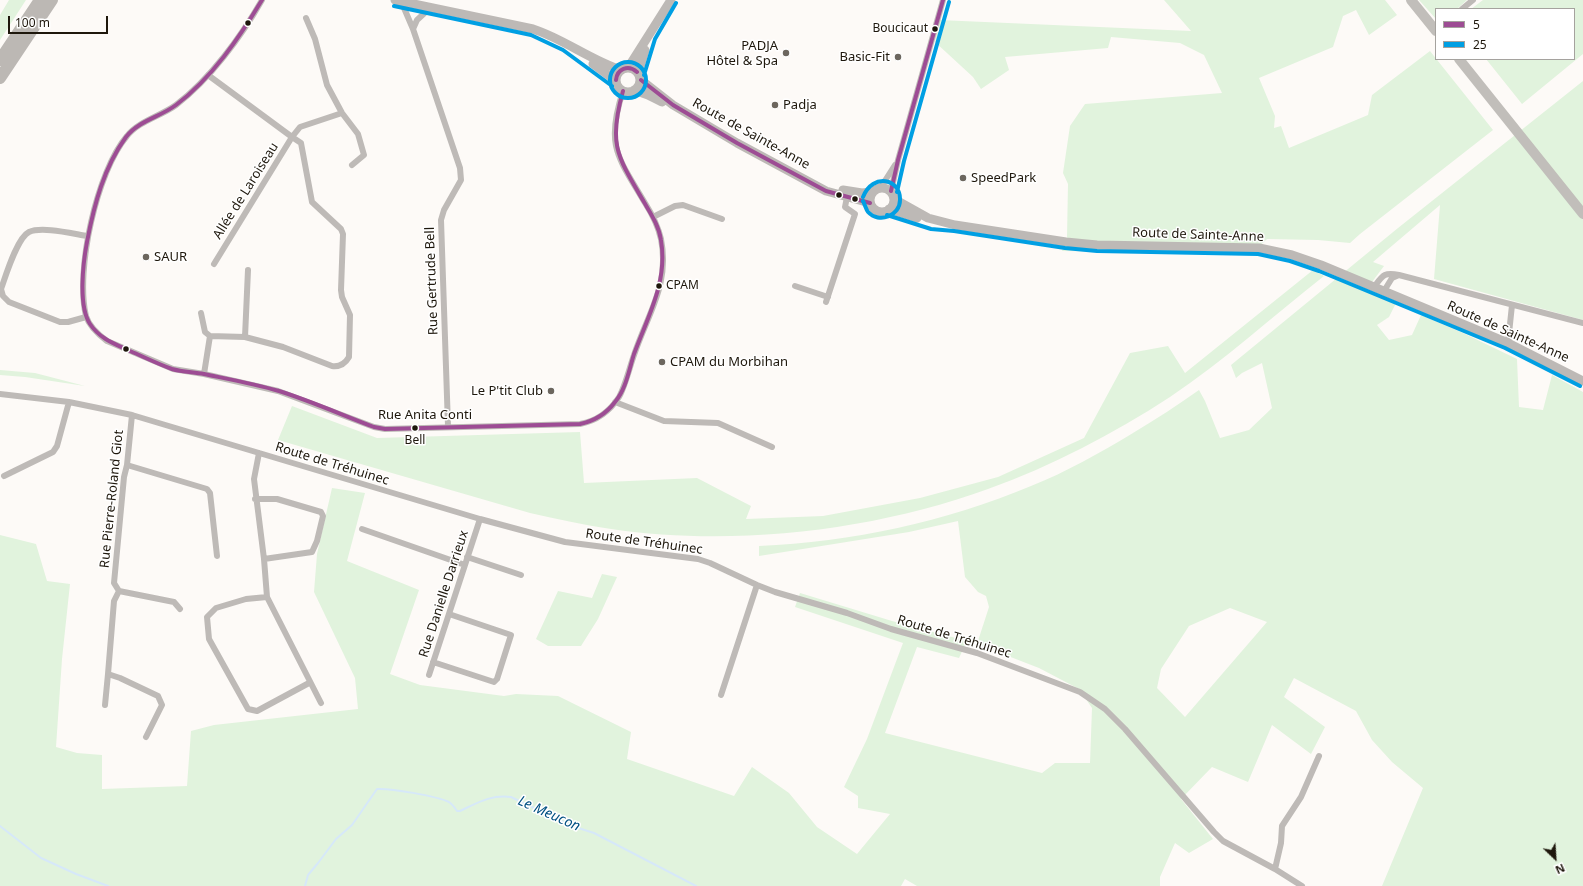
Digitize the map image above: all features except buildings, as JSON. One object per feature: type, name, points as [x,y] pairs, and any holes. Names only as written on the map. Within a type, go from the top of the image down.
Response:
[{"type":"highway","points":[[0,60],[40,0]]},
{"type":"highway","points":[[0,78],[52,0]]},
{"type":"main road","points":[[649,37],[639,86],[631,92],[623,91],[618,87],[616,81],[617,75],[624,69],[649,37],[671,0]]},
{"type":"main road","points":[[1411,0],[1435,30]]},
{"type":"main road","points":[[398,1],[533,29],[549,34],[579,52],[605,65],[636,70],[640,77]]},
{"type":"main road","points":[[579,52],[616,81]]},
{"type":"main road","points":[[1460,60],[1583,214]]},
{"type":"main road","name":"Route de Sainte-Anne","points":[[640,77],[673,105],[737,143],[826,191],[870,204]]},
{"type":"main road","name":"Route de Sainte-Anne","points":[[634,90],[673,105]]},
{"type":"main road","name":"Route de Sainte-Anne","points":[[816,185],[862,193],[872,192]]},
{"type":"main road","points":[[881,187],[885,188],[893,195],[892,207],[886,211],[878,212],[874,210],[869,199],[872,192],[881,187]]},
{"type":"main road","name":"Route de Sainte-Anne","points":[[893,195],[928,218],[955,225],[1066,242],[1097,245],[1259,248],[1292,255],[1355,279],[1508,344],[1583,381]]},
{"type":"main road","name":"Route de Sainte-Anne","points":[[889,209],[932,224],[955,225]]},
{"type":"street","points":[[252,17],[256,0]]},
{"type":"street","points":[[88,236],[40,230],[30,232],[23,237],[17,248],[1,289],[2,296],[9,302],[60,322],[68,322],[86,317],[83,268],[88,236],[101,189],[121,144],[128,134],[137,127],[174,106],[208,75],[252,17],[262,0]]},
{"type":"street","points":[[893,195],[898,160],[943,0]]},
{"type":"street","points":[[1463,8],[1473,0]]},
{"type":"street","name":"Rue Gertrude Bell","points":[[398,1],[413,28],[460,168],[461,180],[459,186],[444,210],[441,220],[448,426]]},
{"type":"street","points":[[413,28],[417,20],[430,8]]},
{"type":"street","points":[[306,18],[315,39],[327,85],[342,113],[358,134],[364,155],[352,165]]},
{"type":"street","name":"Allée de Laroiseau","points":[[208,75],[292,137],[214,264]]},
{"type":"street","name":"Rue Anita Conti","points":[[86,317],[98,334],[113,345],[173,369],[204,374],[278,392],[374,427],[385,429],[448,426],[580,424],[590,422],[601,417],[619,397],[644,328],[660,290],[664,268],[661,238],[653,217],[626,172],[615,142],[616,115],[623,91]]},
{"type":"street","points":[[201,313],[205,332],[210,336],[245,337],[284,348],[332,366],[342,365],[349,357],[350,315],[342,297],[341,290],[344,234],[342,229],[312,202],[301,143],[292,137],[300,127],[342,113]]},
{"type":"street","points":[[881,187],[898,160]]},
{"type":"street","points":[[795,286],[828,300],[855,214],[845,207],[847,197]]},
{"type":"street","points":[[653,217],[675,206],[683,205],[722,219]]},
{"type":"street","points":[[245,337],[248,270]]},
{"type":"street","points":[[1374,287],[1382,276],[1386,274],[1399,275],[1583,324]]},
{"type":"street","points":[[1384,291],[1392,278],[1399,275]]},
{"type":"street","points":[[1508,344],[1512,305]]},
{"type":"street","points":[[204,374],[210,336]]},
{"type":"street","name":"Route de Tréhuinec","points":[[0,394],[69,402],[132,415],[480,519],[564,542],[698,559],[775,592],[848,613],[890,629],[978,653],[1080,692],[1105,709],[1214,832],[1224,841],[1302,886]]},
{"type":"street","points":[[4,476],[53,452],[57,446],[69,402]]},
{"type":"street","points":[[615,402],[664,422],[718,423],[772,447]]},
{"type":"street","name":"Rue Pierre-Roland Giot","points":[[119,591],[114,582],[114,576],[132,415]]},
{"type":"street","points":[[258,453],[254,479],[255,499],[264,559],[267,597],[321,703]]},
{"type":"street","points":[[127,465],[208,489],[210,493],[217,556]]},
{"type":"street","points":[[255,499],[277,499],[321,512],[323,516],[317,541],[312,552],[264,559]]},
{"type":"street","name":"Rue Danielle Darrieux","points":[[429,675],[480,519]]},
{"type":"street","points":[[362,529],[465,565]]},
{"type":"street","points":[[467,558],[521,575]]},
{"type":"street","points":[[721,695],[757,585]]},
{"type":"street","points":[[106,705],[114,601],[119,591],[174,602],[180,609]]},
{"type":"street","points":[[267,597],[246,599],[216,608],[206,617],[209,639],[248,709],[257,711],[310,683]]},
{"type":"street","points":[[434,662],[494,682],[497,679],[511,635],[450,614]]},
{"type":"street","points":[[108,674],[120,678],[160,698],[162,705],[146,737]]},
{"type":"street","points":[[1274,869],[1281,842],[1282,826],[1301,797],[1319,756]]},
{"type":"green space","points":[[9,0],[26,0],[0,40],[0,15]]},
{"type":"green space","points":[[1164,0],[1385,0],[1397,15],[1369,35],[1356,10],[1343,16],[1333,47],[1259,78],[1275,116],[1274,128],[1281,126],[1289,148],[1368,115],[1372,95],[1430,51],[1435,57],[1435,60],[1437,60],[1493,130],[1350,243],[1318,240],[1267,239],[1251,254],[1062,251],[1067,237],[1068,184],[1063,173],[1070,126],[1085,104],[1222,93],[1204,55],[1180,43],[1111,37],[1108,48],[1005,57],[1009,70],[981,89],[973,77],[935,42],[939,20],[1191,31]]},
{"type":"green space","points":[[1419,0],[1467,0],[1458,8],[1435,8],[1435,18]]},
{"type":"green space","points":[[1483,0],[1583,0],[1583,54],[1522,104],[1487,60],[1575,60],[1575,8],[1472,8]]},
{"type":"green space","points":[[1583,81],[1583,320],[1434,279],[1440,205],[1373,262],[1384,266],[1366,290],[1396,303],[1389,317],[1377,325],[1389,340],[1412,335],[1421,315],[1517,359],[1519,407],[1543,410],[1552,375],[1583,392],[1583,886],[1382,886],[1423,788],[1392,762],[1372,740],[1356,711],[1294,678],[1284,697],[1325,727],[1311,754],[1272,725],[1248,782],[1212,767],[1181,799],[1213,839],[1189,853],[1175,843],[1160,877],[1160,886],[917,886],[905,879],[901,886],[0,886],[0,535],[36,544],[47,581],[70,584],[62,659],[56,747],[77,753],[102,755],[102,789],[187,786],[191,731],[214,725],[358,709],[355,678],[314,592],[317,554],[332,488],[365,493],[347,561],[419,590],[390,674],[420,685],[504,696],[516,694],[558,696],[631,732],[627,759],[734,796],[752,767],[789,793],[817,827],[857,854],[890,814],[858,808],[858,796],[844,787],[867,739],[903,643],[795,607],[800,593],[892,621],[967,641],[959,658],[917,647],[885,733],[1042,773],[1055,763],[1090,763],[1092,708],[1079,689],[1039,668],[977,644],[989,607],[986,596],[978,592],[965,577],[958,521],[909,532],[759,556],[759,546],[794,544],[863,535],[932,520],[998,499],[1044,481],[1095,455],[1175,407],[1199,390],[1220,438],[1249,430],[1272,408],[1262,363],[1242,373],[1236,378],[1231,365],[1398,228]],"holes":[[[1230,608],[1267,622],[1185,717],[1157,688],[1161,669],[1189,626]]]},
{"type":"green space","points":[[1313,270],[1324,276],[1190,383],[1127,424],[1059,460],[988,489],[944,504],[898,516],[850,525],[802,532],[705,536],[657,534],[611,529],[530,513],[278,440],[292,406],[377,438],[580,432],[584,483],[697,478],[751,506],[746,519],[823,516],[920,498],[998,477],[1084,438],[1130,353],[1168,346],[1185,373]]},
{"type":"green space","points":[[0,370],[35,373],[85,386],[25,377],[0,375]]},
{"type":"green space","points":[[602,574],[617,577],[598,619],[581,646],[548,646],[536,639],[558,591],[592,598]]},
{"type":"waterway","name":"Le Meucon","points":[[305,886],[308,875],[336,839],[352,825],[377,789],[402,791],[434,797],[449,802],[457,811],[491,798],[504,796],[511,797],[572,826],[594,833],[696,886]]},
{"type":"waterway","name":"Le Meucon","points":[[0,826],[41,858],[76,874],[108,886]]},
{"type":"transit line","name":"5","points":[[262,0],[224,57],[201,83],[176,105],[137,127],[126,137],[118,149],[101,187],[87,242],[82,284],[86,316],[98,334],[130,351],[172,369],[204,374],[279,391],[374,427],[385,429],[580,424],[590,421],[608,410],[619,397],[625,385],[634,354],[651,312],[662,270],[661,240],[657,225],[627,173],[618,149],[616,124],[623,91]]},
{"type":"transit line","name":"5","points":[[891,191],[898,160],[943,0]]},
{"type":"transit line","name":"25","points":[[897,192],[904,161],[949,2]]},
{"type":"transit line","name":"25","points":[[644,75],[655,39],[676,3]]},
{"type":"transit line","name":"25","points":[[394,6],[531,35],[563,50],[612,86]]},
{"type":"transit line","name":"25","points":[[632,62],[641,67],[645,73],[646,80],[645,87],[641,93],[632,98],[624,98],[615,93],[611,87],[610,76],[615,67],[621,63],[632,62]]},
{"type":"transit line","name":"5","points":[[616,80],[618,73],[624,69],[630,68],[637,72]]},
{"type":"transit line","name":"5","points":[[641,80],[673,105],[737,143],[826,191],[870,203]]},
{"type":"transit line","name":"25","points":[[863,197],[873,184],[879,181],[886,181],[896,187],[900,200],[897,210],[893,214],[883,218],[873,216],[868,212],[863,201]]},
{"type":"transit line","name":"25","points":[[887,215],[931,229],[954,231],[1065,248],[1097,251],[1258,254],[1290,261],[1319,271],[1505,348],[1580,386]]},
{"type":"place","name":"Boucicaut","points":[[935,29]]},
{"type":"place","name":"PADJA Hôtel & Spa","points":[[786,53]]},
{"type":"place","name":"Basic-Fit","points":[[898,57]]},
{"type":"place","name":"Padja","points":[[775,105]]},
{"type":"place","name":"SpeedPark","points":[[963,178]]},
{"type":"place","name":"SAUR","points":[[146,257]]},
{"type":"place","name":"CPAM","points":[[659,286]]},
{"type":"place","name":"CPAM du Morbihan","points":[[662,362]]},
{"type":"place","name":"Le P'tit Club","points":[[551,391]]},
{"type":"place","name":"Bell","points":[[415,428]]}]
